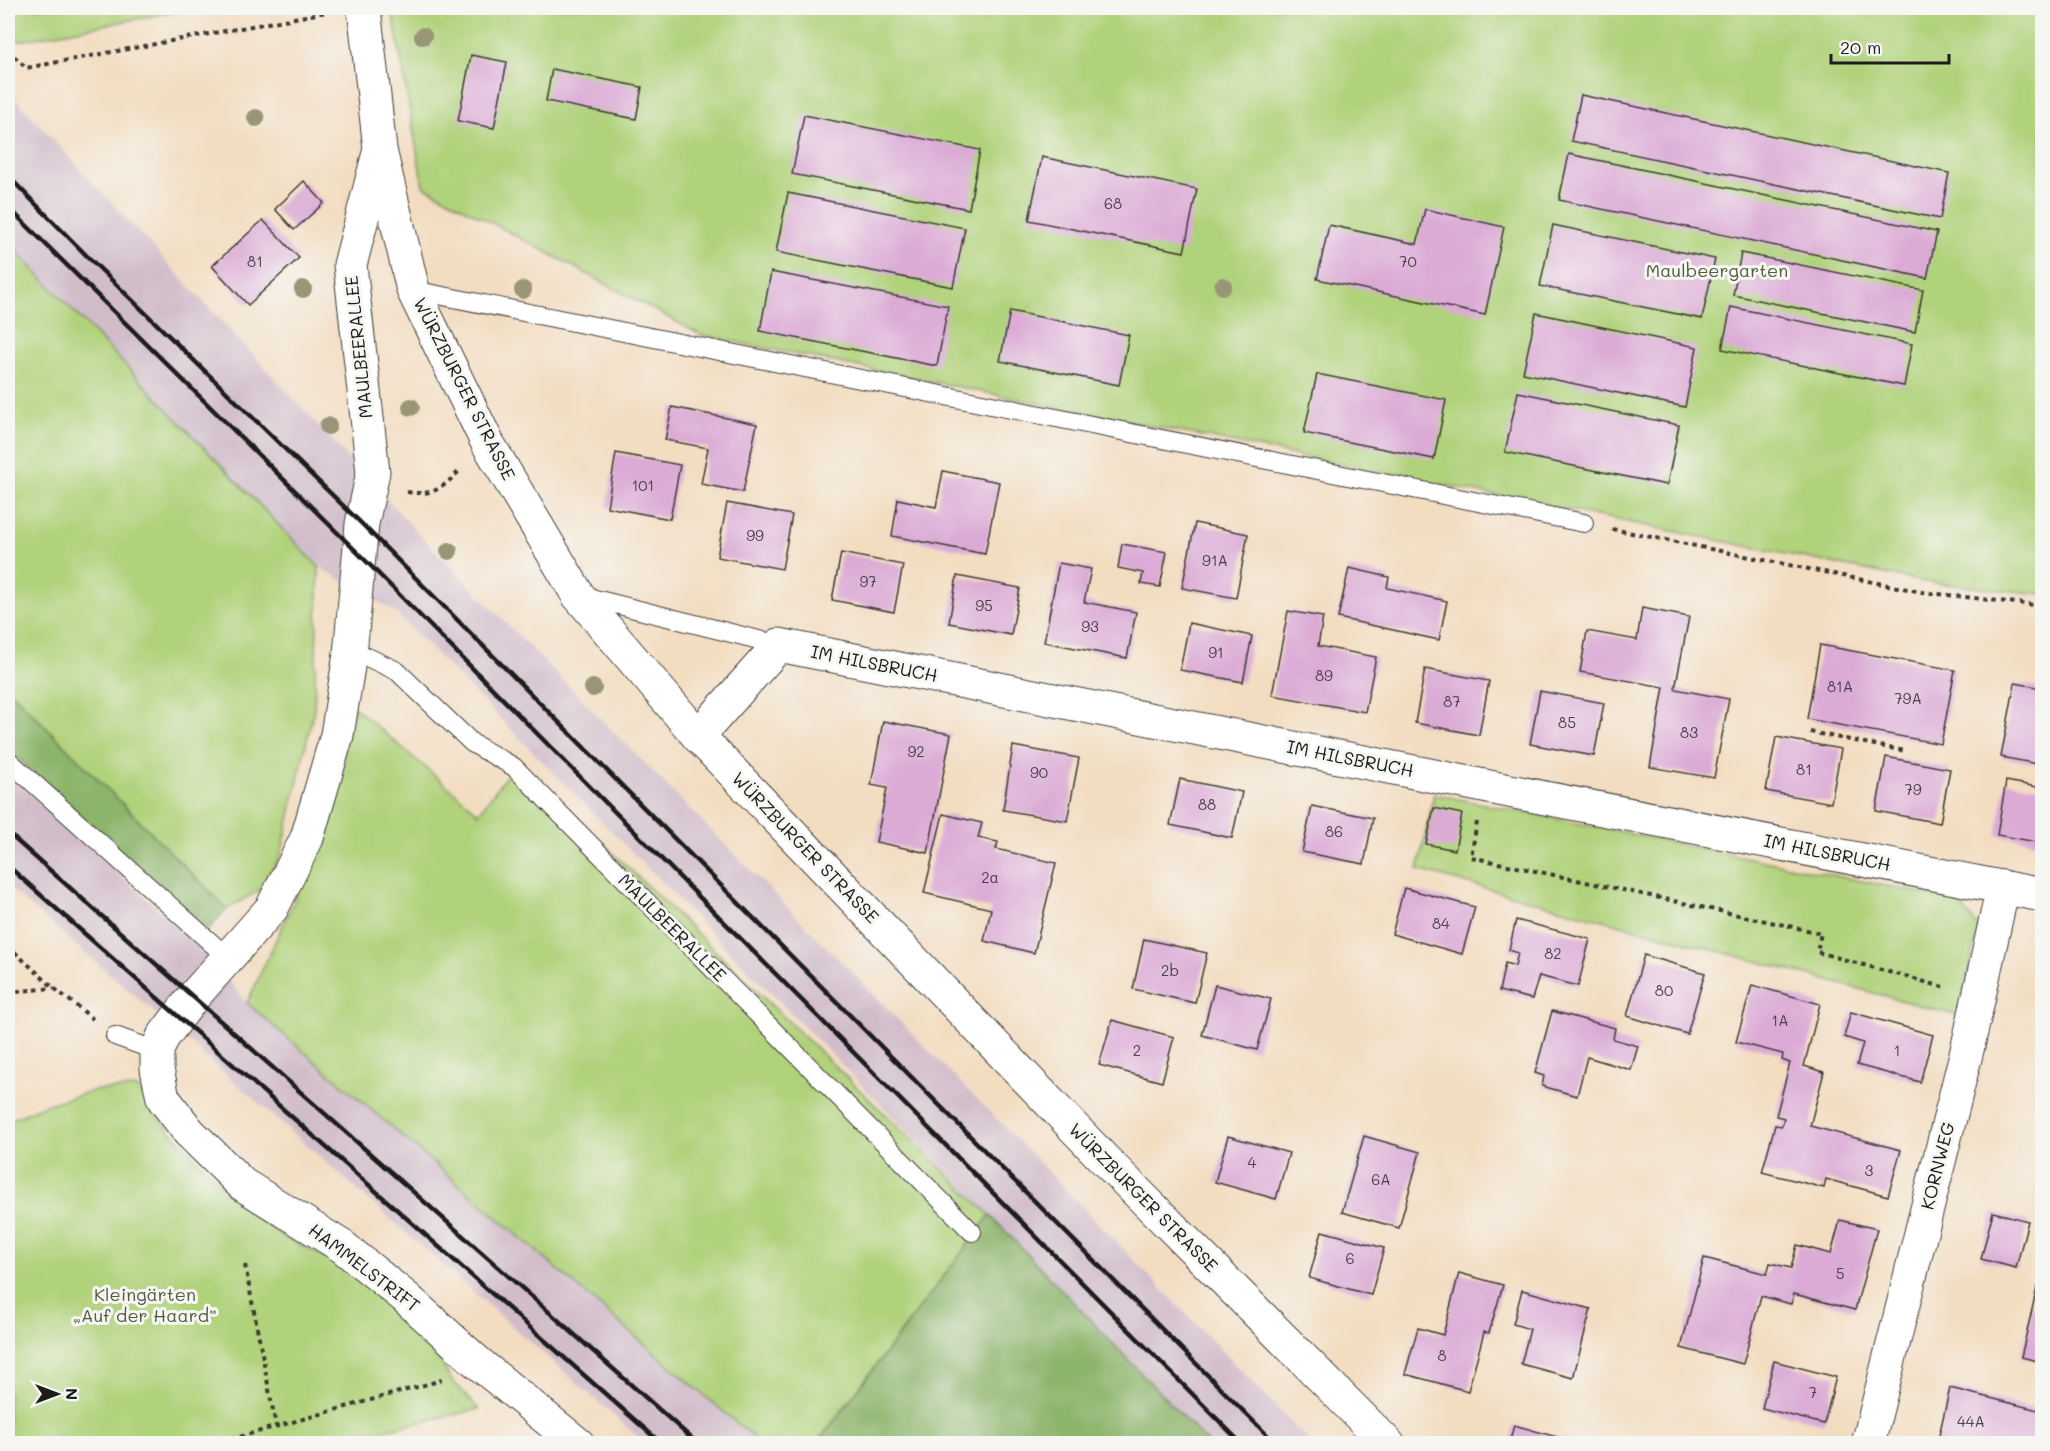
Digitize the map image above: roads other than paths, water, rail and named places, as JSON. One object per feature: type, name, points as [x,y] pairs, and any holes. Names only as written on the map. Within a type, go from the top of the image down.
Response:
[{"type":"street","name":"MAULBEERALLEE","points":[[158,1051],[163,1036],[179,1015],[272,908],[307,838],[337,735],[350,654],[362,524],[373,472],[350,265],[380,149],[351,9]]},
{"type":"street","name":"WÜRZBURGER STRASSE","points":[[380,149],[413,290],[486,442],[578,595],[698,736],[1104,1159],[1388,1443]]},
{"type":"street","points":[[698,736],[779,645]]},
{"type":"street","name":"IM HILSBRUCH","points":[[779,645],[2043,895]]},
{"type":"street","name":"KORNWEG","points":[[1868,1443],[1979,996],[2003,887]]},
{"type":"street","name":"HAMMELSTRIFT","points":[[158,1051],[157,1069],[163,1098],[189,1132],[234,1177],[343,1247],[405,1297],[477,1362],[578,1443]]},
{"type":"lane","points":[[413,290],[1584,523]]},
{"type":"lane","points":[[578,595],[779,645]]},
{"type":"lane","name":"MAULBEERALLEE","points":[[350,654],[364,656],[397,671],[472,744],[514,767],[972,1232]]},
{"type":"lane","points":[[8,760],[228,958]]},
{"type":"lane","points":[[115,1036],[158,1051]]},
{"type":"railway","points":[[8,176],[362,524],[1276,1444]]},
{"type":"railway","points":[[8,207],[359,554],[1242,1444]]},
{"type":"railway","points":[[8,833],[698,1444]]},
{"type":"railway","points":[[8,866],[662,1444]]},
{"type":"park label","name":"Maulbeergarten","points":[[1717,271]]},
{"type":"park label","name":"Kleingärten „Auf der Haard“","points":[[145,1305]]}]
